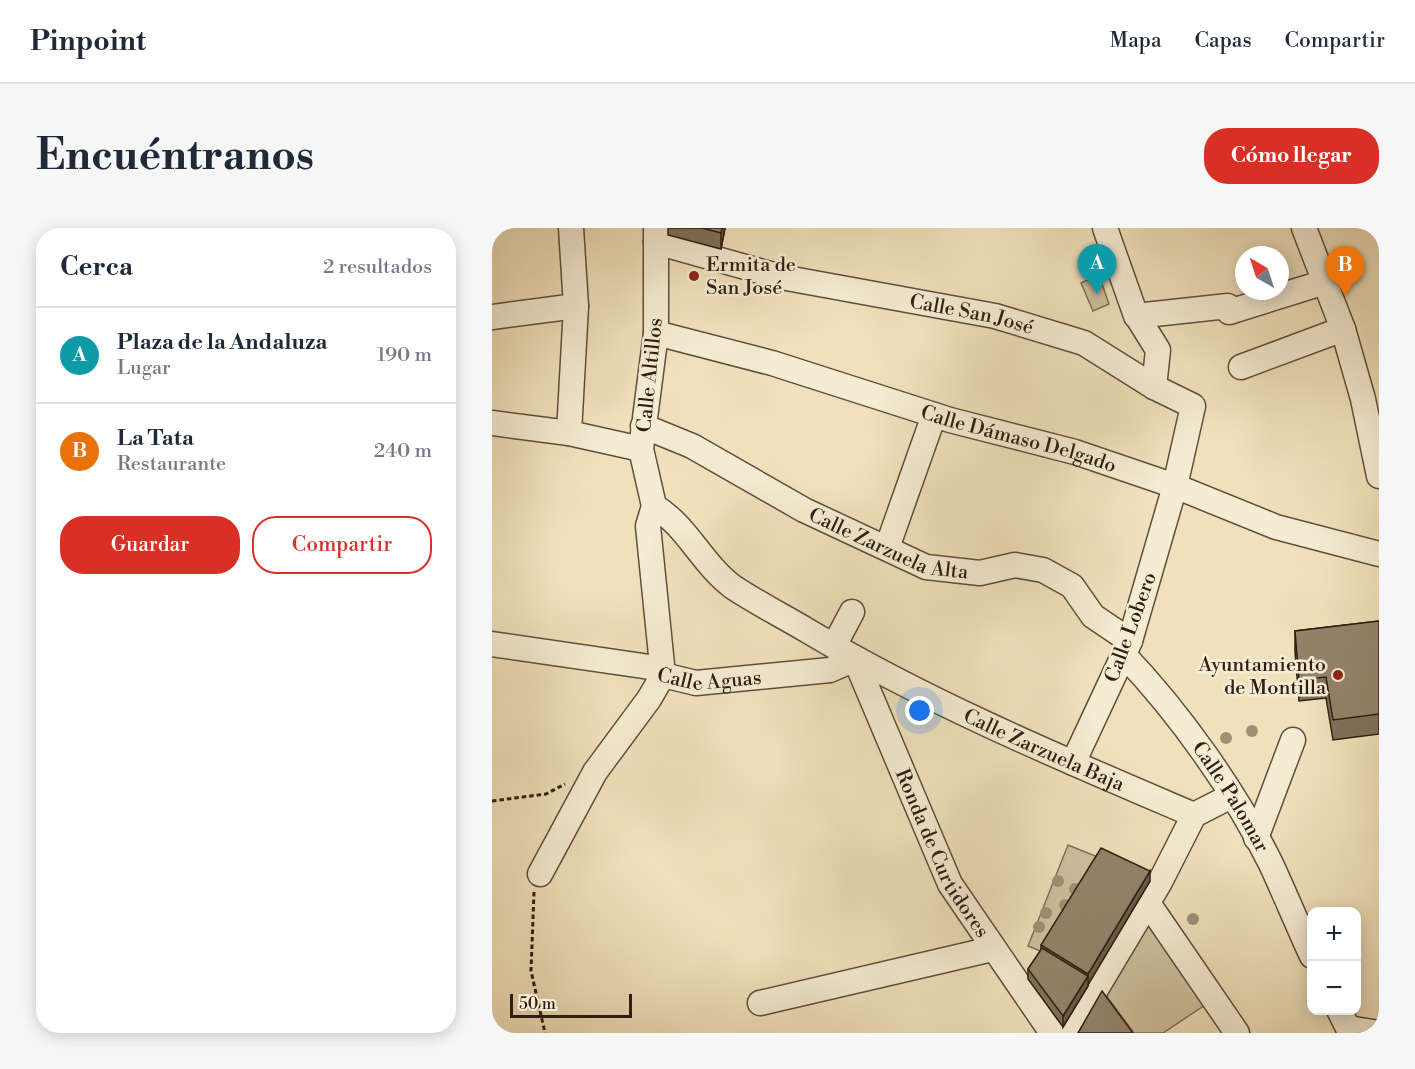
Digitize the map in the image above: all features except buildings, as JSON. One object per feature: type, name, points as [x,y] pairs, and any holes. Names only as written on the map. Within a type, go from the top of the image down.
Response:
[{"type":"street","points":[[569,433],[576,306],[571,228]]},
{"type":"street","points":[[1105,228],[1136,316],[1158,350],[1154,387]]},
{"type":"street","points":[[1304,228],[1371,396],[1379,476]]},
{"type":"street","name":"Calle Altillos","points":[[642,437],[656,333],[656,235]]},
{"type":"street","name":"Calle San José","points":[[656,235],[781,277],[995,316],[1084,343],[1154,387],[1193,406],[1175,486]]},
{"type":"street","points":[[1136,316],[1228,306],[1229,312],[1324,282]]},
{"type":"street","points":[[492,317],[576,306]]},
{"type":"street","points":[[1241,368],[1343,329]]},
{"type":"street","name":"Calle Dámaso Delgado","points":[[656,333],[772,363],[934,414],[1076,452],[1175,486],[1276,527],[1379,554]]},
{"type":"street","points":[[887,548],[934,414]]},
{"type":"street","name":"Calle Zarzuela Alta","points":[[492,423],[569,433],[642,437],[692,446],[804,510],[926,567],[980,573],[1015,565],[1043,570],[1071,586],[1093,616],[1127,648]]},
{"type":"street","points":[[540,874],[595,772],[649,699],[663,675],[648,526],[654,506],[642,437]]},
{"type":"street","name":"Calle Lobero","points":[[1073,763],[1127,648],[1175,486]]},
{"type":"street","name":"Calle Zarzuela Baja","points":[[654,506],[670,516],[712,567],[733,586],[855,659],[906,686],[1073,763],[1194,815]]},
{"type":"street","points":[[834,646],[852,612]]},
{"type":"street","name":"Calle Aguas","points":[[492,644],[650,667],[663,675],[696,683],[830,670],[855,659]]},
{"type":"street","name":"Calle Palomar","points":[[1127,648],[1231,796],[1270,863],[1307,947]]},
{"type":"street","name":"Ronda de Curtidores","points":[[855,659],[939,863],[993,949],[1052,1033]]},
{"type":"street","points":[[1256,838],[1293,740]]},
{"type":"street","points":[[1070,1033],[1148,903],[1194,815],[1231,796]]},
{"type":"street","points":[[1148,903],[1237,1033]]},
{"type":"street","points":[[760,1003],[993,949]]},
{"type":"street","points":[[1341,1015],[1348,1028],[1378,1033]]},
{"type":"path","points":[[492,801],[546,794],[575,778],[595,772]]},
{"type":"path","points":[[540,874],[534,894],[531,971],[545,1033]]},
{"type":"shaded area","points":[[1099,275],[1109,304],[1093,311],[1081,283]]},
{"type":"shaded area","points":[[1068,845],[1098,857],[1043,952],[1028,946]]},
{"type":"shaded area","points":[[1152,919],[1208,1003],[1163,1033],[1134,1033],[1105,994]]},
{"type":"place","name":"Ermita de San José","points":[[694,276]]},
{"type":"place","name":"Plaza de la Andaluza","points":[[1097,294]]},
{"type":"place","name":"La Tata","points":[[1345,296]]},
{"type":"place","name":"Ayuntamiento de Montilla","points":[[1338,675]]}]
